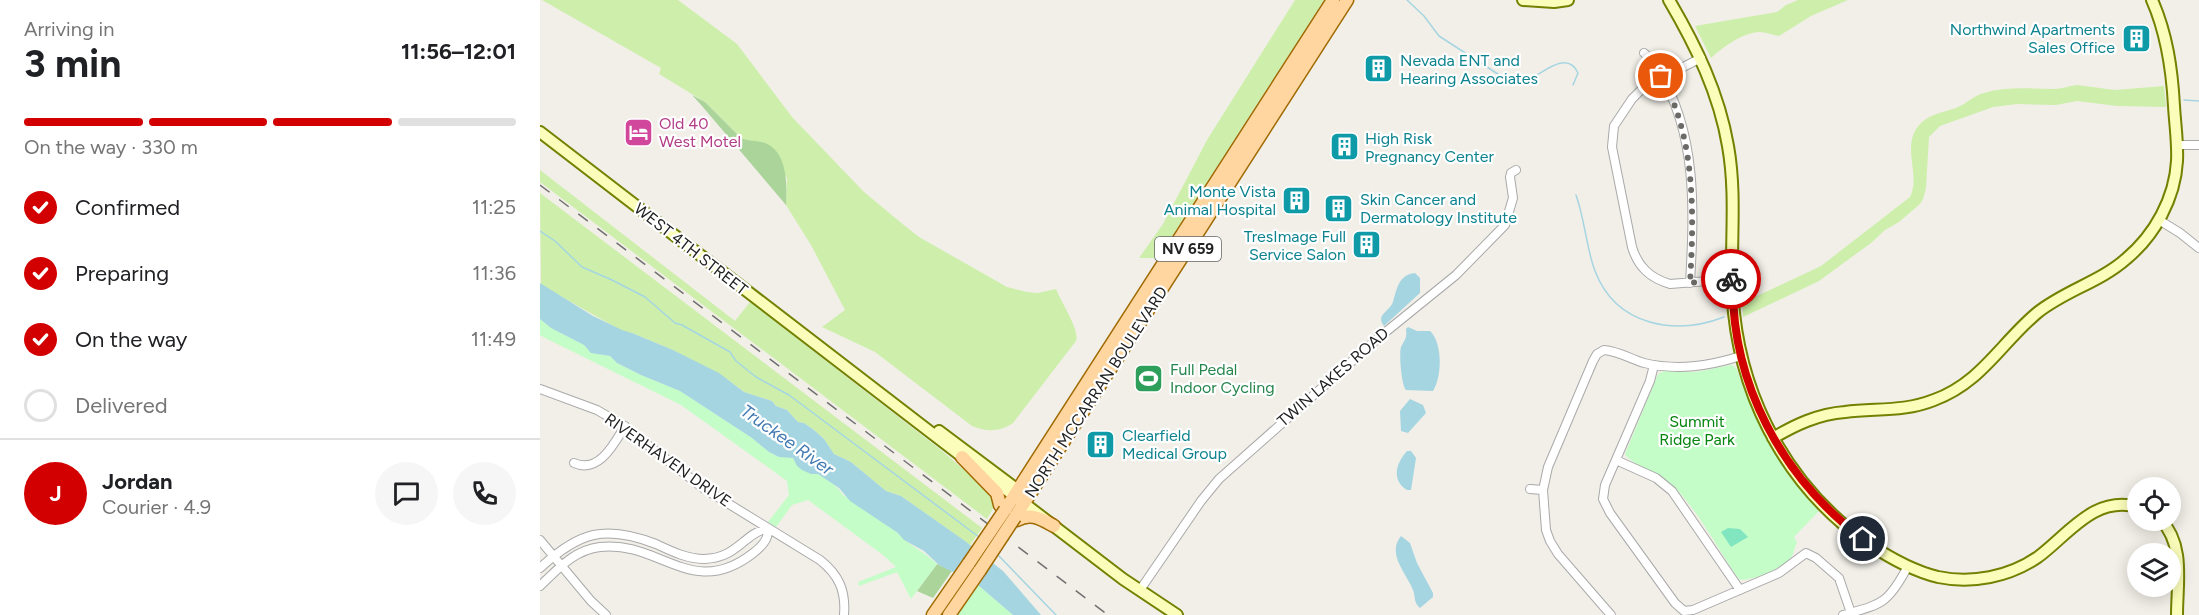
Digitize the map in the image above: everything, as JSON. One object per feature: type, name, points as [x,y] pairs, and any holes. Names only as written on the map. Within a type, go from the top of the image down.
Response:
[{"type":"main road","name":"NORTH MCCARRAN BOULEVARD","points":[[1021,497],[1131,312],[1333,0]]},
{"type":"main road","name":"NORTH MCCARRAN BOULEVARD","points":[[949,615],[980,570],[993,538],[1009,513],[1143,318],[1347,0]]},
{"type":"main road","points":[[1131,312],[1143,318]]},
{"type":"main road","points":[[962,457],[997,493],[1009,513],[1034,516],[1054,526]]},
{"type":"main road","name":"NORTH MCCARRAN BOULEVARD","points":[[933,615],[969,563],[993,538]]},
{"type":"street","points":[[1523,0],[1554,2],[1568,0]]},
{"type":"street","points":[[1669,0],[1701,58],[1720,111],[1731,164],[1734,202],[1734,310],[1741,356],[1755,401],[1773,438],[1796,473],[1825,507],[1863,539],[1908,566],[1927,574],[1950,579],[1974,579],[1995,576],[2036,558],[2096,509],[2113,504],[2127,506]]},
{"type":"street","points":[[1773,438],[1803,422],[1820,417],[1845,412],[1906,408],[1938,399],[1958,389],[1987,366],[2017,332],[2048,304],[2107,273],[2126,260],[2147,238],[2159,220],[2172,188],[2177,164],[2169,56],[2161,23],[2152,0]]},
{"type":"street","points":[[1644,53],[1651,59],[1669,92],[1679,121],[1690,172],[1692,210],[1690,283]]},
{"type":"street","points":[[1701,58],[1661,76],[1637,93],[1617,120],[1612,133],[1612,147],[1632,247],[1639,264],[1645,271],[1661,281],[1677,284],[1733,279]]},
{"type":"street","name":"WEST 4TH STREET","points":[[540,132],[962,457],[1082,539],[1140,590]]},
{"type":"street","points":[[2177,146],[2199,145]]},
{"type":"street","name":"TWIN LAKES ROAD","points":[[1140,590],[1201,501],[1225,473],[1377,339],[1456,275],[1505,225],[1513,198],[1510,177],[1511,173],[1516,170]]},
{"type":"street","points":[[2159,220],[2199,248]]},
{"type":"street","points":[[1611,615],[1553,548],[1546,530],[1543,490],[1544,478],[1552,455],[1593,361],[1600,351],[1609,350],[1654,365],[1692,367],[1741,356]]},
{"type":"street","name":"WEST 4TH STREET","points":[[842,365],[959,445],[1054,526],[1177,615]]},
{"type":"street","points":[[1654,365],[1650,381],[1603,492],[1605,506],[1674,603],[1684,611],[1693,610],[1785,570],[1806,553],[1816,558],[1839,578],[1851,613]]},
{"type":"street","name":"RIVERHAVEN DRIVE","points":[[540,389],[597,410],[625,426],[703,488],[829,567],[846,588],[844,615]]},
{"type":"street","points":[[574,463],[586,466],[596,463],[606,454],[625,426]]},
{"type":"street","points":[[1616,460],[1656,478],[1672,491],[1740,590]]},
{"type":"street","points":[[1530,489],[1543,490]]},
{"type":"street","points":[[540,568],[574,541],[607,533],[629,534],[695,558],[717,557],[734,551],[757,532],[768,528],[767,538],[757,550],[723,570],[709,572],[686,570],[636,550],[609,546],[597,547],[578,553],[540,586]]},
{"type":"street","points":[[2168,531],[2177,553],[2177,615]]},
{"type":"street","points":[[540,540],[591,601],[606,615]]},
{"type":"street","points":[[1843,615],[1876,606],[1893,598],[1908,566]]},
{"type":"green space","points":[[542,0],[678,0],[737,44],[792,117],[864,192],[919,237],[1007,287],[1038,293],[1056,289],[1073,323],[1076,341],[1013,423],[993,430],[972,426],[875,352],[822,327],[845,310],[811,245],[786,205],[787,178],[762,142],[749,142],[741,138],[705,102],[659,74],[661,68]]},
{"type":"green space","points":[[1295,0],[1324,0],[1158,258],[1139,258],[1163,224],[1207,140]]},
{"type":"green space","points":[[1798,0],[1848,0],[1811,16],[1779,36],[1764,32],[1746,35],[1727,45],[1711,58],[1695,26],[1777,12]]},
{"type":"green space","points":[[2077,85],[2115,90],[2164,86],[2166,107],[2117,106],[2077,101],[2056,105],[2017,104],[1993,107],[1940,126],[1929,137],[1926,188],[1920,204],[1819,281],[1743,317],[1742,303],[1821,266],[1910,197],[1914,182],[1912,141],[1914,133],[1926,119],[1956,108],[1980,94],[2001,89],[2057,89]]},
{"type":"green space","points":[[692,95],[705,102],[741,138],[773,147],[782,161],[786,205],[702,106]]},
{"type":"green space","points":[[540,170],[735,321],[750,302],[941,450],[991,493],[995,505],[987,519],[540,182]]},
{"type":"green space","points":[[540,193],[982,528],[970,545],[901,496],[886,491],[851,462],[834,454],[824,439],[804,423],[798,422],[787,410],[776,406],[772,401],[744,392],[728,380],[673,350],[622,331],[541,285]]},
{"type":"green space","points":[[540,319],[551,328],[584,345],[591,353],[610,356],[617,363],[641,375],[680,391],[752,438],[769,452],[779,457],[794,458],[800,467],[827,479],[842,494],[898,533],[937,564],[911,599],[897,572],[859,586],[858,582],[896,567],[808,500],[792,505],[776,527],[768,522],[789,495],[787,481],[681,405],[540,335]]},
{"type":"green space","name":"Summit Ridge Park","points":[[1731,365],[1737,370],[1752,410],[1770,445],[1792,478],[1819,511],[1794,537],[1797,542],[1789,560],[1767,573],[1744,580],[1739,579],[1681,494],[1666,480],[1632,461],[1625,454],[1658,374],[1664,371],[1696,372]]},
{"type":"green space","points":[[1728,528],[1740,529],[1748,537],[1731,547],[1721,532]]},
{"type":"green space","points":[[937,564],[952,571],[933,598],[917,591]]},
{"type":"green space","points":[[978,585],[1013,615],[955,615]]},
{"type":"water","points":[[1415,273],[1420,278],[1420,293],[1384,326],[1382,316],[1393,302],[1399,283],[1409,274]]},
{"type":"water","name":"Truckee River","points":[[540,283],[593,316],[673,350],[719,373],[744,392],[772,401],[776,406],[787,410],[798,422],[804,423],[824,439],[834,454],[851,462],[886,491],[901,496],[1003,571],[1041,615],[1013,615],[978,585],[939,565],[924,551],[904,540],[898,533],[850,501],[839,488],[818,474],[802,470],[793,458],[779,457],[769,452],[752,438],[680,391],[617,363],[610,356],[591,353],[584,345],[551,328],[540,319]]},
{"type":"water","points":[[1408,327],[1417,331],[1430,331],[1437,343],[1440,360],[1433,391],[1406,390],[1404,387],[1400,350]]},
{"type":"water","points":[[1410,399],[1423,405],[1426,413],[1408,433],[1401,431],[1400,411]]},
{"type":"water","points":[[1407,451],[1411,451],[1416,458],[1411,490],[1402,486],[1397,476],[1400,461]]},
{"type":"water","points":[[1401,536],[1410,543],[1417,563],[1433,593],[1433,597],[1420,608],[1416,604],[1413,590],[1397,557],[1397,543]]},
{"type":"waterway","points":[[1407,0],[1424,16],[1439,36],[1504,78],[1513,82],[1523,82],[1552,66],[1567,63],[1573,66],[1578,73],[1573,85]]},
{"type":"waterway","points":[[2184,100],[2199,101]]},
{"type":"waterway","points":[[1576,195],[1595,271],[1605,290],[1617,304],[1632,315],[1649,322],[1667,325],[1686,326],[1724,317]]},
{"type":"waterway","points":[[540,231],[555,241],[582,267],[645,297],[675,323],[730,352],[736,361],[756,377],[789,395],[979,537]]},
{"type":"waterway","points":[[998,555],[1056,615]]},
{"type":"railway","points":[[540,185],[1108,615]]},
{"type":"way so far","points":[[1661,76],[1679,121],[1690,172],[1692,210],[1690,283],[1731,279]]},
{"type":"place","name":"Northwind Apartments Sales Office","points":[[2136,38]]},
{"type":"place","name":"Nevada ENT and Hearing Associates","points":[[1379,69]]},
{"type":"place","name":"Old 40 West Motel","points":[[638,132]]},
{"type":"place","name":"High Risk Pregnancy Center","points":[[1344,147]]},
{"type":"place","name":"Monte Vista Animal Hospital","points":[[1297,200]]},
{"type":"place","name":"Skin Cancer and Dermatology Institute","points":[[1339,208]]},
{"type":"place","name":"TresImage Full Service Salon","points":[[1367,245]]},
{"type":"place","name":"Full Pedal Indoor Cycling","points":[[1149,378]]},
{"type":"place","name":"Clearfield Medical Group","points":[[1101,444]]},
{"type":"route","points":[[1731,279],[1733,279],[1734,310],[1741,356],[1755,401],[1768,430],[1781,452],[1813,494],[1849,529],[1863,539]]}]
